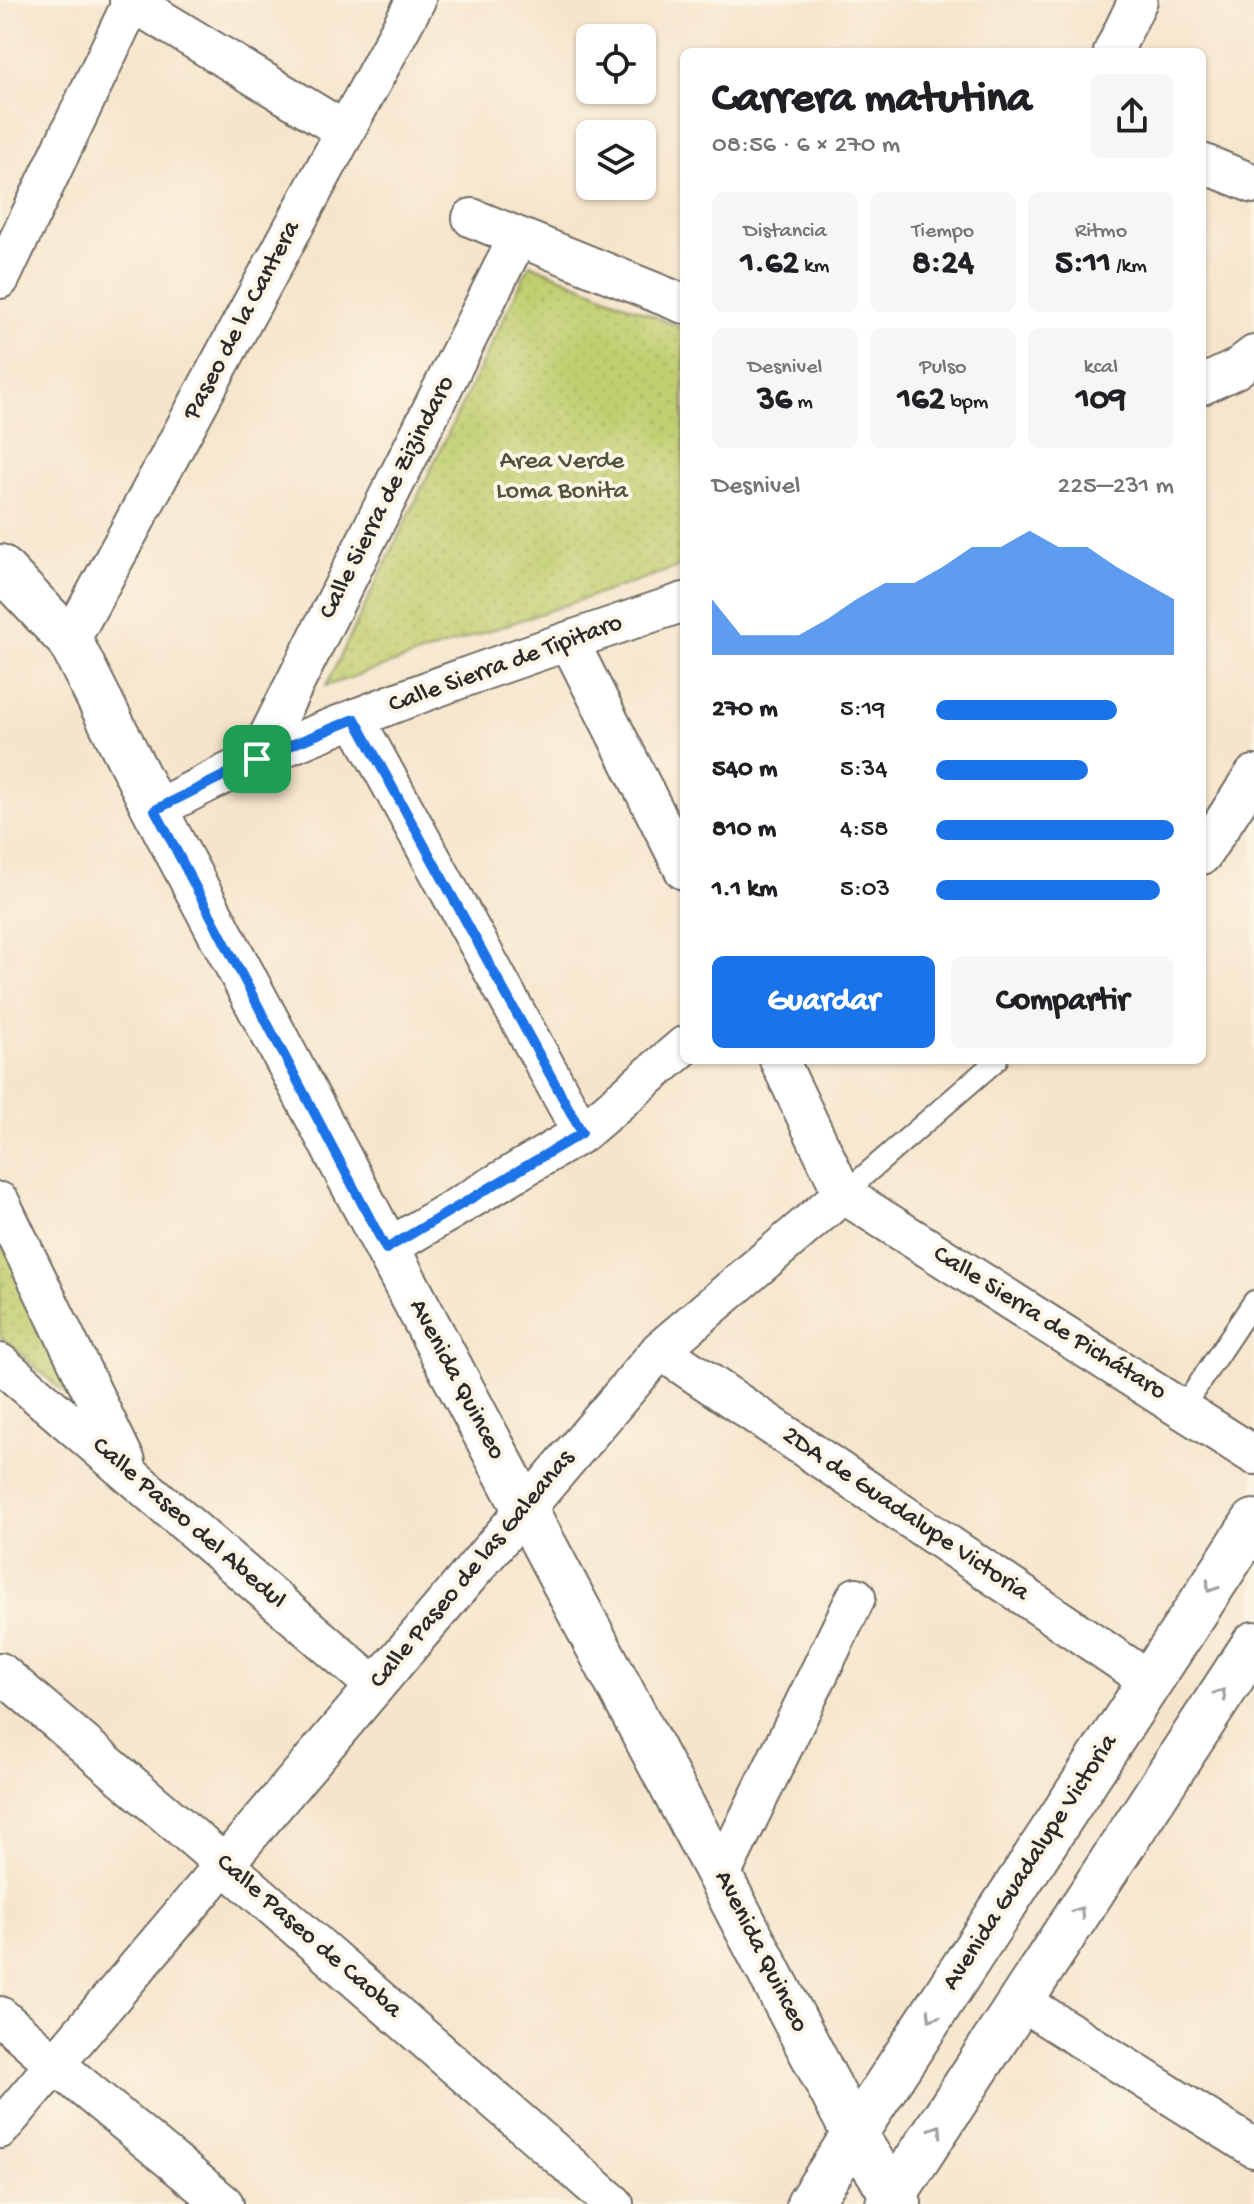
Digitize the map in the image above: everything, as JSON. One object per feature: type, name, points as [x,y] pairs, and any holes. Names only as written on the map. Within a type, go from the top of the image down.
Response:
[{"type":"street","name":"Paseo de la Cantera","points":[[70,641],[416,0]]},
{"type":"street","points":[[1115,48],[1138,0]]},
{"type":"street","points":[[0,279],[132,1],[345,131]]},
{"type":"street","points":[[1206,165],[1254,184]]},
{"type":"street","points":[[472,218],[680,302]]},
{"type":"street","name":"Calle Sierra de Zizindaro","points":[[257,759],[518,237]]},
{"type":"street","points":[[1206,383],[1245,362]]},
{"type":"street","name":"Avenida Quinceo","points":[[0,567],[70,641],[155,810],[386,1249],[854,2134],[894,2201]]},
{"type":"street","name":"Calle Sierra de Tipitaro","points":[[155,810],[257,759],[355,719],[680,603]]},
{"type":"street","points":[[569,641],[680,862]]},
{"type":"street","points":[[355,719],[582,1133]]},
{"type":"street","points":[[1206,849],[1254,775]]},
{"type":"street","points":[[386,1249],[582,1133],[680,1049]]},
{"type":"street","points":[[781,1064],[843,1194]]},
{"type":"street","name":"Calle Paseo de las Galeanas","points":[[0,2129],[660,1350],[843,1194]]},
{"type":"street","name":"Calle Sierra de Pichátaro","points":[[843,1194],[1254,1455]]},
{"type":"street","points":[[0,1202],[134,1477]]},
{"type":"street","name":"2DA de Guadalupe Victoria","points":[[660,1350],[1150,1681]]},
{"type":"street","name":"Calle Paseo del Abedul","points":[[0,1363],[375,1686]]},
{"type":"street","name":"Avenida Guadalupe Victoria","points":[[809,2204],[1254,1522]]},
{"type":"street","points":[[720,1877],[856,1597]]},
{"type":"street","points":[[894,2201],[1254,1644]]},
{"type":"street","name":"Calle Paseo de Caoba","points":[[0,1672],[614,2204]]},
{"type":"street","points":[[1021,2001],[1254,2148]]},
{"type":"street","points":[[0,2016],[224,2204]]},
{"type":"lane","name":"Calle Paseo de las Galeanas","points":[[843,1194],[992,1064]]},
{"type":"lane","points":[[1182,1409],[1254,1301]]},
{"type":"green space","name":"Area Verde Loma Bonita","points":[[530,264],[680,327],[680,566],[326,686]]},
{"type":"green space","points":[[0,1236],[84,1410],[0,1336]]},
{"type":"route","points":[[355,719],[582,1133],[386,1249],[155,810],[257,759],[355,719]]}]
